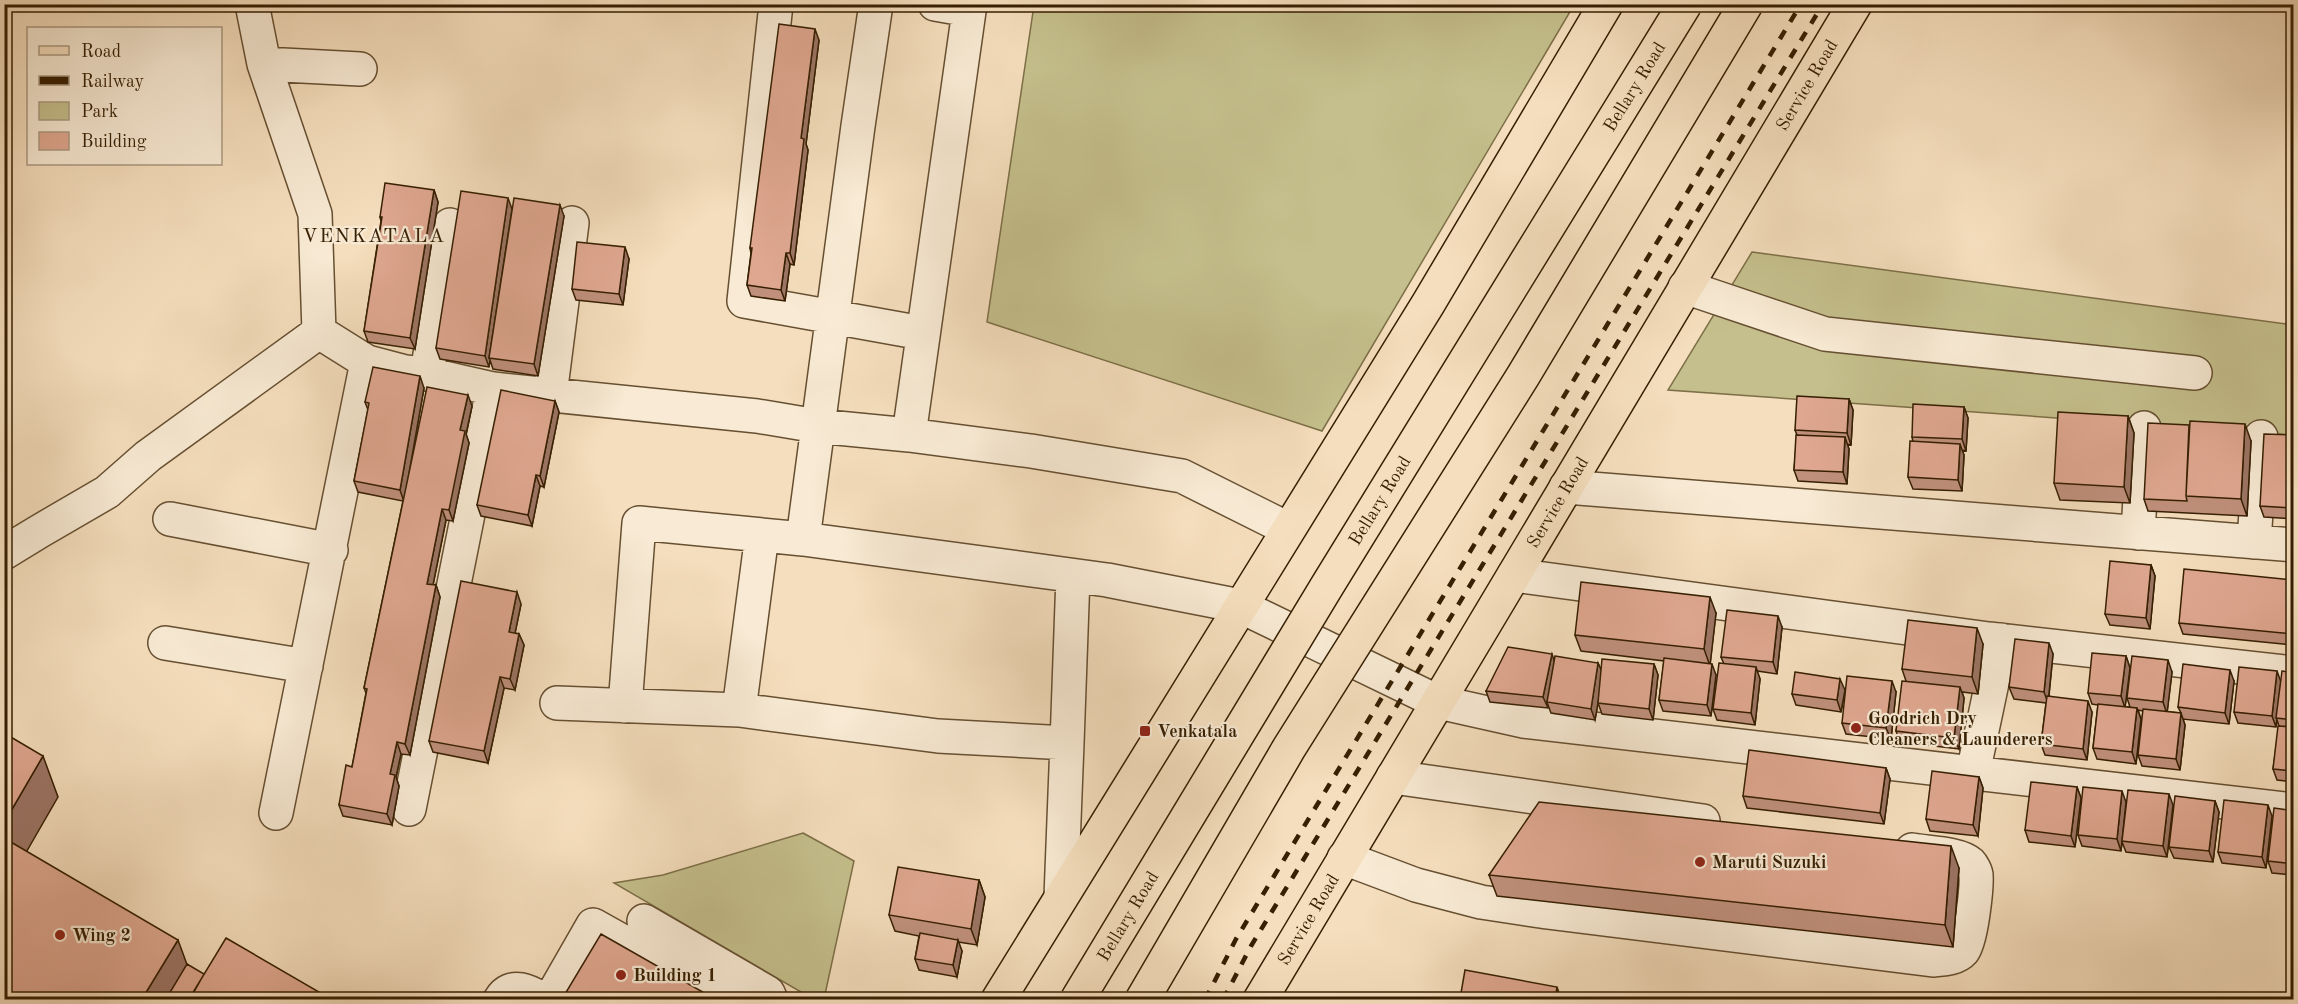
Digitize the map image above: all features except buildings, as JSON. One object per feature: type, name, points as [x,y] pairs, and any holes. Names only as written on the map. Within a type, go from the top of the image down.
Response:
[{"type":"main road","points":[[998,999],[1428,304],[1606,4]]},
{"type":"main road","name":"Bellary Road","points":[[1077,999],[1321,596],[1685,4]]},
{"type":"main road","points":[[1142,999],[1289,748],[1523,376],[1746,4]]},
{"type":"main road","name":"Service Road","points":[[1260,999],[1855,4]]},
{"type":"street","points":[[252,4],[264,64],[315,214],[319,332]]},
{"type":"street","points":[[776,4],[744,301],[922,333]]},
{"type":"street","points":[[804,539],[876,4]]},
{"type":"street","points":[[909,435],[969,8],[935,4]]},
{"type":"street","points":[[264,64],[360,69]]},
{"type":"street","points":[[550,395],[572,223]]},
{"type":"street","points":[[427,374],[450,225]]},
{"type":"street","points":[[1686,287],[1825,334],[2195,373]]},
{"type":"street","points":[[319,332],[367,362],[405,372],[427,374],[493,389],[757,416],[818,426],[909,435],[1182,476],[1288,529]]},
{"type":"street","points":[[4,554],[107,492],[148,456],[319,332]]},
{"type":"street","points":[[276,813],[331,550],[367,362]]},
{"type":"street","points":[[409,809],[493,389]]},
{"type":"street","points":[[2138,533],[2144,428]]},
{"type":"street","points":[[2254,542],[2260,437]]},
{"type":"street","points":[[1566,487],[2294,545]]},
{"type":"street","points":[[170,519],[331,550]]},
{"type":"street","points":[[625,706],[639,523],[804,539],[1107,580],[1240,606],[1438,702],[1523,721],[2294,810]]},
{"type":"street","points":[[740,710],[762,535]]},
{"type":"street","points":[[1514,575],[2001,640],[2294,673]]},
{"type":"street","points":[[1061,897],[1072,576]]},
{"type":"street","points":[[1973,773],[2001,640]]},
{"type":"street","points":[[165,643],[306,666]]},
{"type":"street","points":[[557,703],[740,710],[938,736],[1067,743]]},
{"type":"street","points":[[1393,777],[1735,825]]},
{"type":"street","points":[[1344,858],[1416,885],[1467,898],[1547,912],[1933,960],[1949,959],[1961,954],[1970,936],[1976,873],[1969,862],[1945,855],[1886,847]]},
{"type":"street","points":[[644,921],[768,993],[771,999]]},
{"type":"street","points":[[550,999],[593,925],[727,999]]},
{"type":"street","points":[[500,999],[508,991],[515,989],[524,989],[544,999]]},
{"type":"green space","points":[[1034,4],[1574,5],[1322,431],[987,322]]},
{"type":"green space","points":[[1752,252],[2293,325],[2293,435],[1668,390]]},
{"type":"green space","points":[[803,833],[854,861],[824,999],[813,999],[614,883],[663,875]]},
{"type":"railway","points":[[1205,1000],[1236,939],[1801,4]]},
{"type":"railway","points":[[1223,1000],[1251,946],[1823,4]]},
{"type":"place","name":"Goodrich Dry Cleaners & Launderers","points":[[1856,728]]},
{"type":"place","name":"Venkatala","points":[[1145,731]]},
{"type":"place","name":"Maruti Suzuki","points":[[1700,862]]},
{"type":"place","name":"Wing 2","points":[[60,935]]},
{"type":"place","name":"Building 1","points":[[621,975]]},
{"type":"district","name":"VENKATALA","points":[[374,235]]}]
